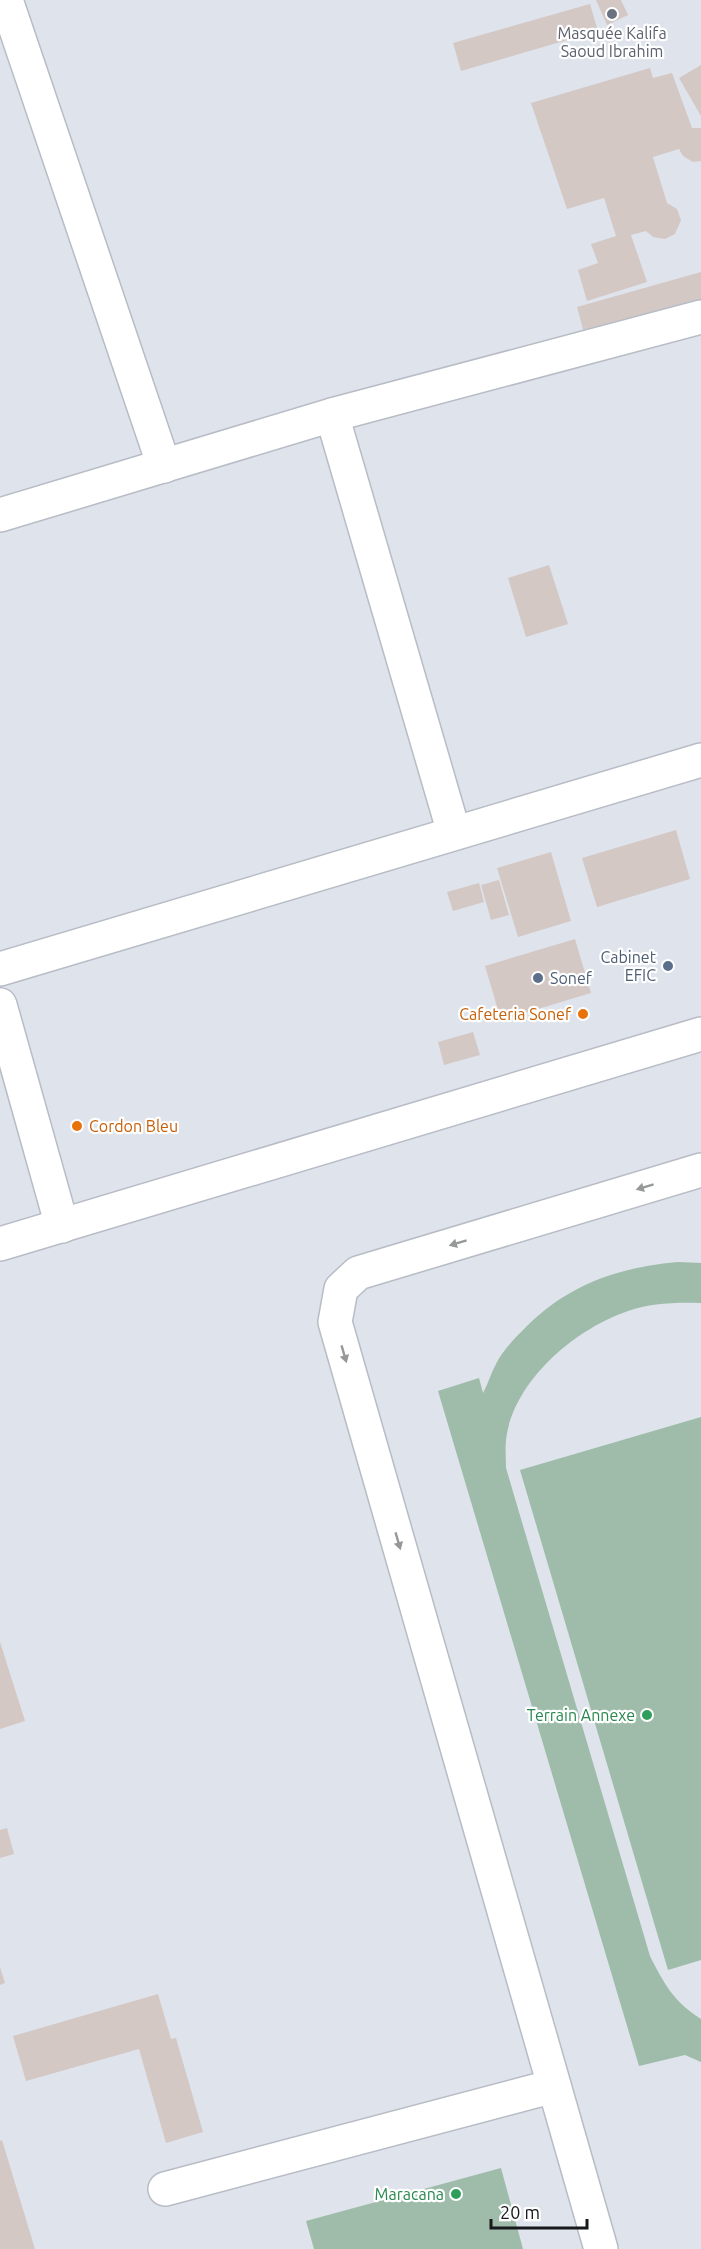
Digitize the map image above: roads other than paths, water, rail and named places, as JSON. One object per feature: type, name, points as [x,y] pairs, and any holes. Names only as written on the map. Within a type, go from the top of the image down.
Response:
[{"type":"street","points":[[6,0],[164,466]]},
{"type":"street","points":[[0,515],[332,416],[701,317]]},
{"type":"street","points":[[332,416],[454,833]]},
{"type":"street","points":[[0,969],[701,759]]},
{"type":"street","points":[[0,1005],[62,1226]]},
{"type":"street","points":[[0,1244],[701,1034]]},
{"type":"street","points":[[601,2249],[335,1322],[341,1288],[358,1273],[701,1170]]},
{"type":"street","points":[[165,2189],[554,2086]]},
{"type":"place","name":"Masquée Kalifa Saoud Ibrahim","points":[[612,14]]},
{"type":"place","name":"Cabinet EFIC","points":[[668,966]]},
{"type":"place","name":"Sonef","points":[[538,978]]},
{"type":"place","name":"Cafeteria Sonef","points":[[583,1014]]},
{"type":"place","name":"Cordon Bleu","points":[[77,1126]]},
{"type":"place","name":"Terrain Annexe","points":[[647,1715]]},
{"type":"place","name":"Maracana","points":[[456,2194]]}]
